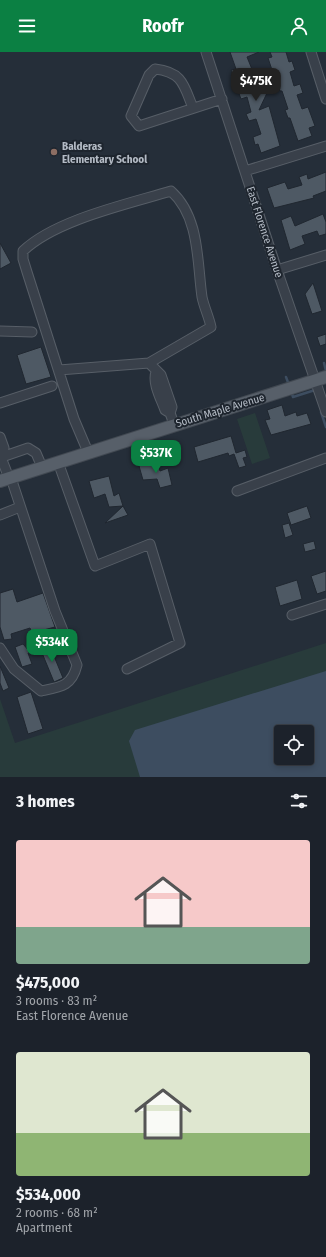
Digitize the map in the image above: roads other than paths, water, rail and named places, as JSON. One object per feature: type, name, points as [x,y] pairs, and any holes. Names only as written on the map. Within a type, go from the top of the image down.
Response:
[{"type":"main road","name":"South Maple Avenue","points":[[7,479],[320,378]]},
{"type":"street","points":[[311,52],[326,99]]},
{"type":"street","name":"East Florence Avenue","points":[[204,54],[222,99],[277,270],[320,378],[326,412]]},
{"type":"street","points":[[192,108],[182,80],[168,70],[156,69],[150,75],[131,116],[139,126],[222,99]]},
{"type":"street","points":[[245,171],[326,146]]},
{"type":"street","points":[[59,370],[149,363],[211,327],[202,299],[194,233],[177,196],[171,191],[72,222],[30,244],[23,250],[23,259],[26,272],[74,419],[88,452]]},
{"type":"street","points":[[277,270],[326,255]]},
{"type":"street","points":[[0,331],[32,332]]},
{"type":"street","points":[[149,363],[156,372],[154,377],[165,410],[170,413],[174,424]]},
{"type":"street","points":[[0,404],[52,386]]},
{"type":"street","points":[[0,438],[4,448],[1,456],[7,479],[20,507],[55,611],[77,665],[75,674],[70,682],[59,688],[41,691],[14,669],[0,648]]},
{"type":"street","points":[[1,456],[28,448],[36,453],[42,467]]},
{"type":"street","points":[[237,491],[326,458]]},
{"type":"street","points":[[58,462],[95,566],[150,544],[180,643],[127,669]]},
{"type":"street","points":[[0,515],[20,507]]},
{"type":"street","points":[[292,615],[326,604]]},
{"type":"water","points":[[326,671],[326,777],[140,777],[129,741],[135,730]]},
{"type":"waterway","points":[[324,363],[326,371]]},
{"type":"waterway","points":[[286,377],[289,385]]},
{"type":"waterway","points":[[291,391],[293,397],[315,390],[315,392]]},
{"type":"waterway","points":[[321,412],[326,427]]},
{"type":"place","name":"Balderas Elementary School","points":[[54,152]]}]
